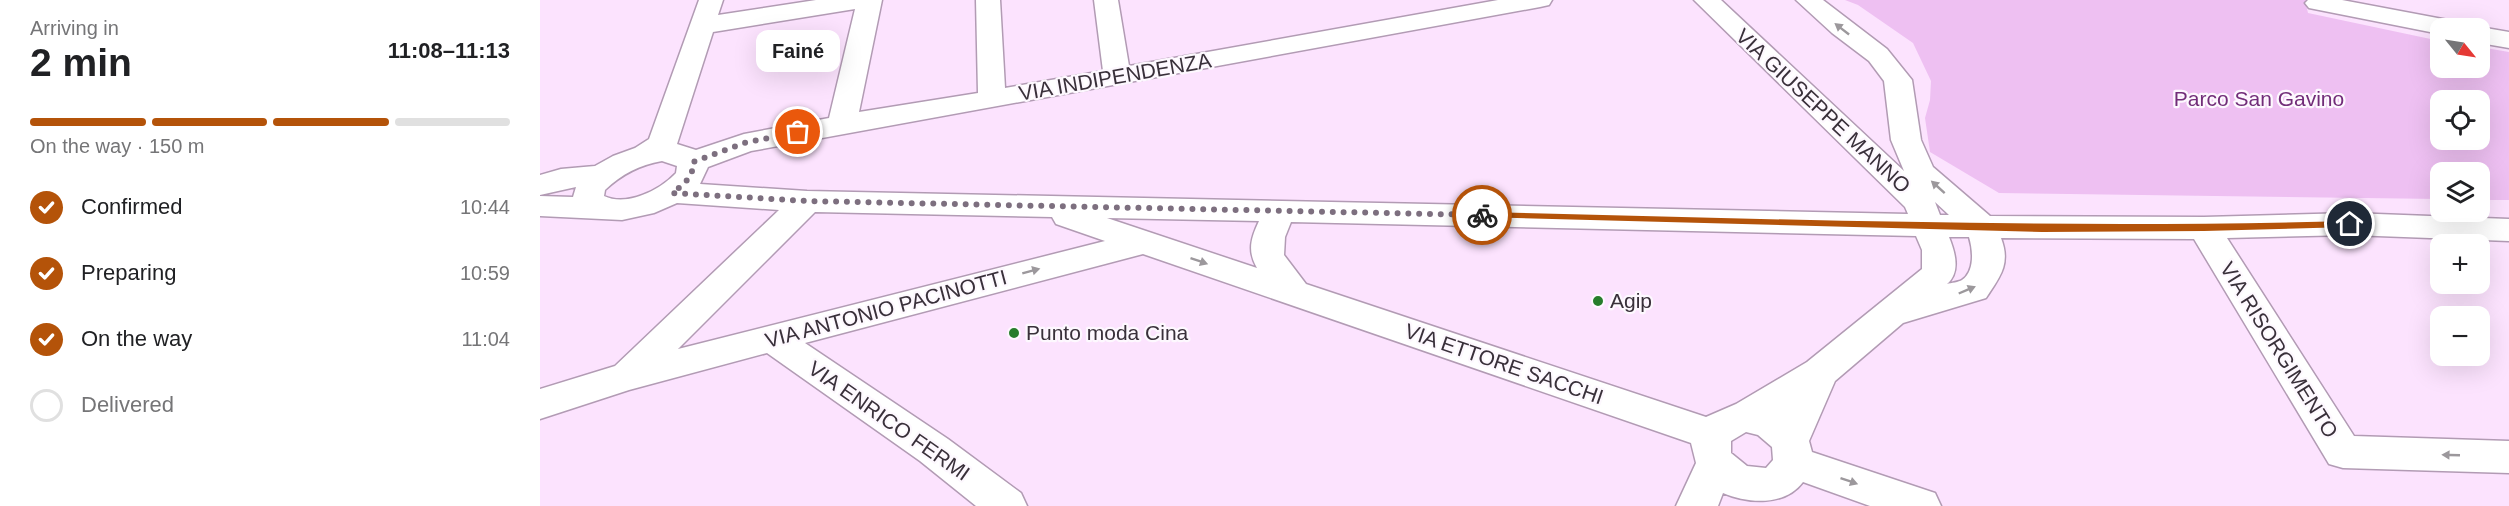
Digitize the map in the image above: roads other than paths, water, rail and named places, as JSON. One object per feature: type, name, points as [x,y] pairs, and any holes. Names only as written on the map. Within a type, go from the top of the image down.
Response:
[{"type":"street","points":[[646,154],[662,144],[711,0]]},
{"type":"street","points":[[701,26],[863,0]]},
{"type":"street","points":[[842,124],[870,0]]},
{"type":"street","points":[[988,0],[992,99]]},
{"type":"street","points":[[1106,0],[1117,76]]},
{"type":"street","name":"VIA INDIPENDENZA","points":[[693,162],[744,143],[842,124],[1540,0]]},
{"type":"street","name":"VIA GIUSEPPE MANNO","points":[[1706,0],[1919,202],[1938,250],[1939,273],[1891,313]]},
{"type":"street","name":"VIA GIUSEPPE MANNO","points":[[1808,0],[1878,55],[1898,80],[1906,140],[1920,171],[1982,226]]},
{"type":"street","points":[[2318,3],[2430,25]]},
{"type":"street","points":[[2490,37],[2509,40]]},
{"type":"street","points":[[540,206],[598,208],[609,211],[640,207],[672,193],[689,177],[693,170],[693,162],[687,156],[677,152],[646,154],[630,159],[602,175],[592,185],[588,195],[590,202],[598,208]]},
{"type":"street","points":[[540,185],[602,175]]},
{"type":"street","points":[[672,193],[807,201],[1982,226],[2204,228],[2350,224],[2509,230]]},
{"type":"street","name":"VIA ANTONIO PACINOTTI","points":[[628,376],[807,201]]},
{"type":"street","name":"VIA ETTORE SACCHI","points":[[1036,206],[1725,438],[1772,423],[1779,473]]},
{"type":"street","points":[[1144,242],[1160,208]]},
{"type":"street","points":[[1280,211],[1266,241],[1269,262],[1294,292]]},
{"type":"street","points":[[1697,506],[1725,438],[1820,372],[1891,313],[1974,289],[1988,268],[1988,246],[1982,226]]},
{"type":"street","name":"VIA RISORGIMENTO","points":[[2204,228],[2343,452],[2509,457]]},
{"type":"street","name":"VIA ANTONIO PACINOTTI","points":[[540,404],[628,376],[1144,242]]},
{"type":"street","name":"VIA ENRICO FERMI","points":[[771,338],[934,450],[1006,506]]},
{"type":"street","points":[[1725,438],[1733,479],[1758,486],[1779,473],[1820,372]]},
{"type":"street","points":[[1779,473],[1920,506]]},
{"type":"place","name":"Fainé","points":[[798,132]]},
{"type":"place","name":"Agip","points":[[1598,301]]},
{"type":"place","name":"Punto moda Cina","points":[[1014,333]]},
{"type":"park label","name":"Parco San Gavino","points":[[2259,99]]}]
